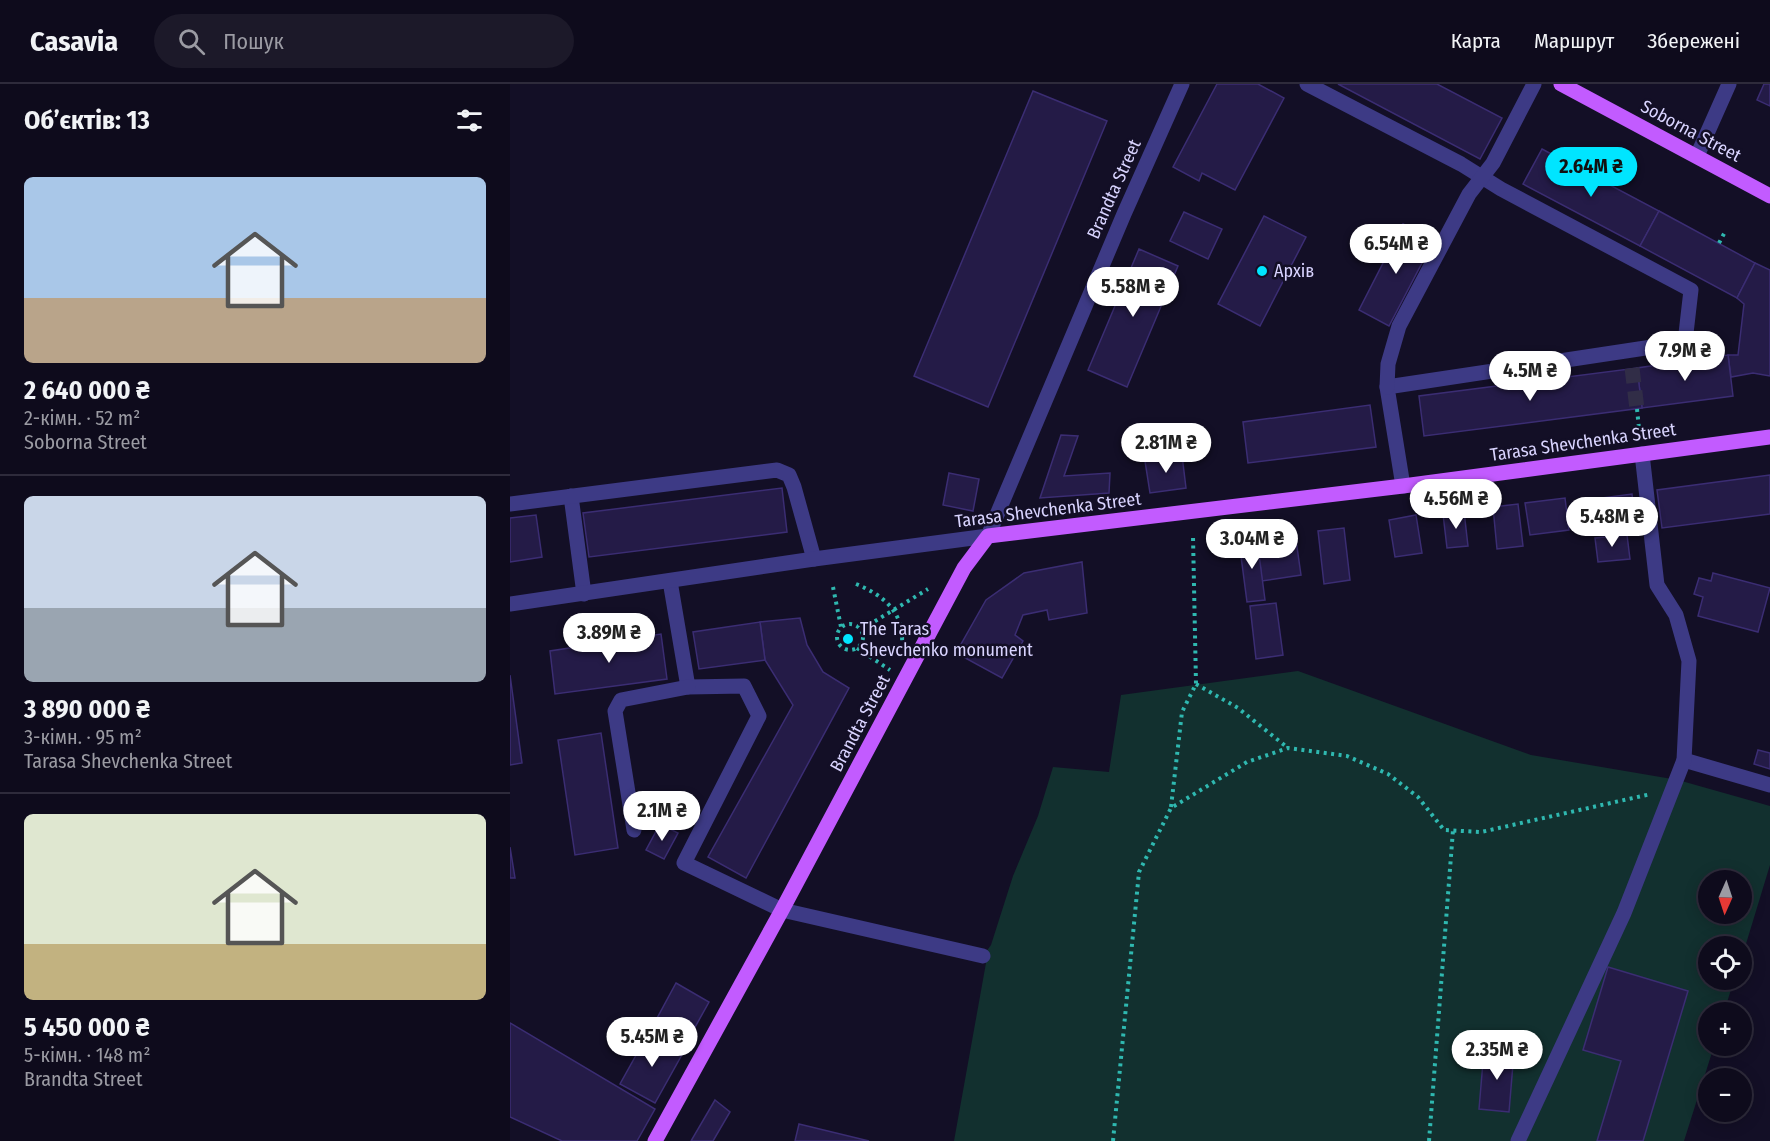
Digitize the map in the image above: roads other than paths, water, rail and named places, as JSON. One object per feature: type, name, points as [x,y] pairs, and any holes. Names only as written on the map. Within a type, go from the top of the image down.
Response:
[{"type":"main road","name":"Soborna Street","points":[[1561,84],[1770,196]]},
{"type":"main road","name":"Tarasa Shevchenka Street","points":[[988,536],[1403,486],[1770,437]]},
{"type":"main road","name":"Brandta Street","points":[[655,1141],[782,910],[964,568],[988,536]]},
{"type":"street","name":"Brandta Street","points":[[988,536],[1182,84]]},
{"type":"street","points":[[1307,84],[1461,164],[1482,178],[1691,290],[1685,342],[1387,387]]},
{"type":"street","points":[[1403,486],[1387,387],[1388,364],[1399,326],[1468,194],[1493,163],[1534,84]]},
{"type":"street","points":[[1697,156],[1729,84]]},
{"type":"street","points":[[1518,1141],[1624,913],[1684,760],[1689,661],[1676,615],[1657,585],[1642,454]]},
{"type":"street","points":[[510,504],[777,470],[789,475],[794,487],[814,559]]},
{"type":"street","points":[[571,496],[584,594]]},
{"type":"street","name":"Tarasa Shevchenka Street","points":[[510,604],[988,536]]},
{"type":"street","points":[[670,581],[688,687]]},
{"type":"street","points":[[634,830],[615,711],[621,700],[688,687],[744,686],[759,716],[684,863],[782,910],[983,956]]},
{"type":"street","points":[[1684,760],[1770,785]]},
{"type":"tunnel","points":[[1632,368],[1637,409]]},
{"type":"place","name":"Архів","points":[[1262,271]]},
{"type":"place","name":"The Taras Shevchenko monument","points":[[848,639]]}]
